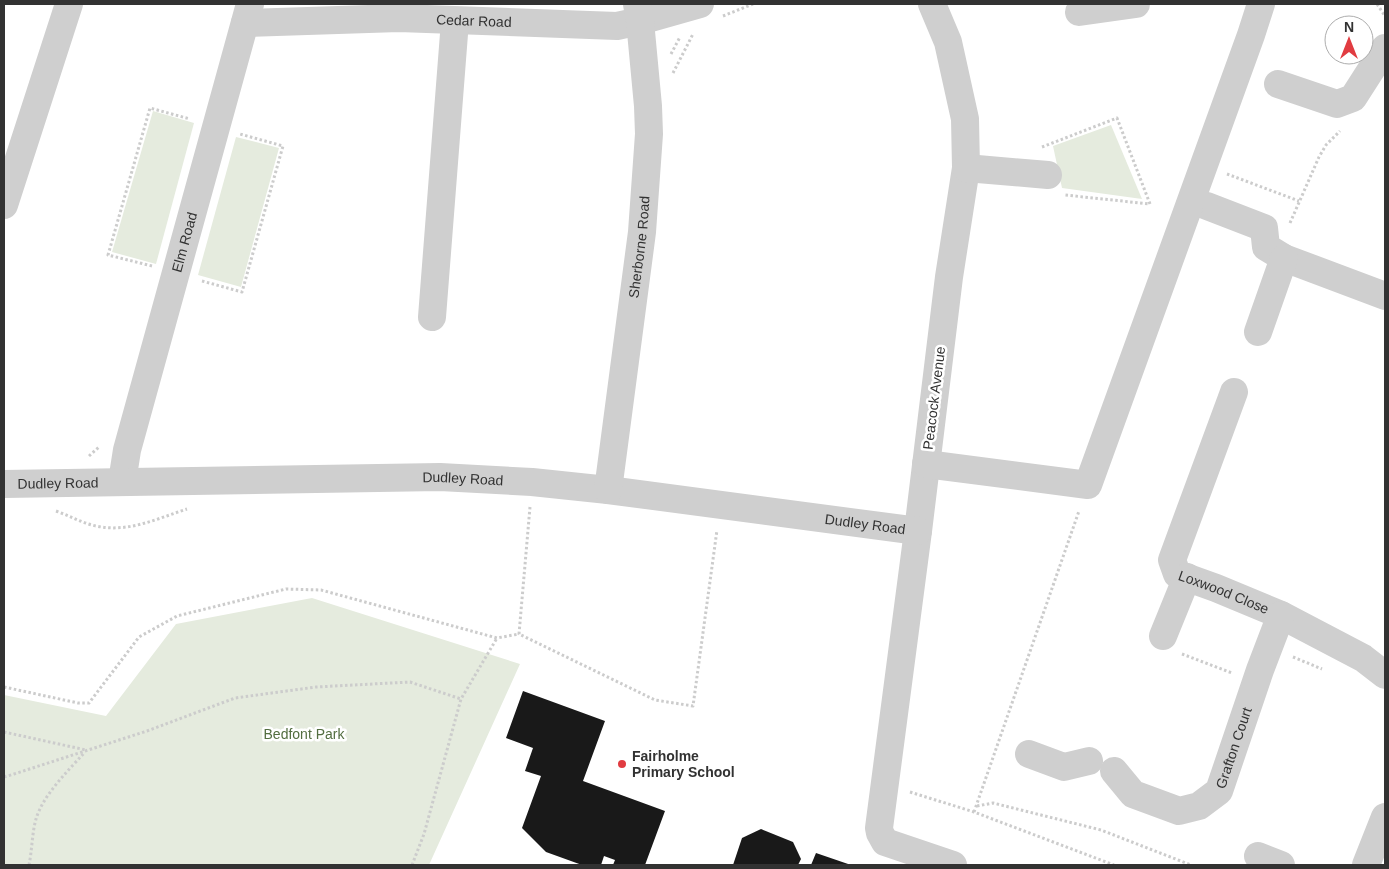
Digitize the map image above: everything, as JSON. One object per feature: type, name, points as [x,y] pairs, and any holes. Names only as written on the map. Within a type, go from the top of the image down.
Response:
[{"type":"street","points":[[4,205],[69,4]]},
{"type":"street","name":"Peacock Avenue","points":[[932,4],[948,42],[965,119],[966,168],[949,277],[879,828],[885,842],[953,865]]},
{"type":"street","points":[[1079,12],[1136,4]]},
{"type":"street","points":[[926,464],[1088,485],[1251,35],[1261,4],[1252,4]]},
{"type":"street","name":"Cedar Road","points":[[247,14],[617,26],[638,13],[698,16]]},
{"type":"street","name":"Sherborne Road","points":[[608,490],[644,213],[649,125],[638,13]]},
{"type":"street","name":"Elm Road","points":[[122,482],[127,450],[247,14]]},
{"type":"street","points":[[432,317],[455,21]]},
{"type":"street","points":[[1278,84],[1337,104],[1353,98],[1385,48]]},
{"type":"street","points":[[966,168],[1055,185]]},
{"type":"street","points":[[1207,206],[1264,228],[1266,247],[1284,258],[1384,293]]},
{"type":"street","points":[[1258,332],[1284,258]]},
{"type":"street","name":"Loxwood Close","points":[[1234,392],[1172,560],[1177,574],[1216,588],[1281,616],[1363,658],[1385,675]]},
{"type":"street","name":"Dudley Road","points":[[4,484],[440,477],[532,482],[608,490],[918,531]]},
{"type":"street","points":[[1163,636],[1187,577]]},
{"type":"street","name":"Grafton Court","points":[[1114,770],[1132,794],[1179,811],[1199,806],[1219,791],[1258,676],[1281,616]]},
{"type":"street","points":[[1029,754],[1064,767],[1089,762]]},
{"type":"street","points":[[1366,865],[1385,817]]},
{"type":"path","points":[[1377,4],[1385,16]]},
{"type":"path","points":[[672,76],[698,16]]},
{"type":"path","points":[[158,268],[108,255],[150,108],[198,122]]},
{"type":"path","points":[[1038,148],[1117,118],[1150,204],[1055,185]]},
{"type":"path","points":[[1288,227],[1319,157],[1326,145],[1342,129]]},
{"type":"path","points":[[200,280],[242,292],[283,146],[232,132]]},
{"type":"path","points":[[1207,206],[1220,171],[1299,201]]},
{"type":"path","points":[[85,459],[106,442]]},
{"type":"path","points":[[519,634],[532,482]]},
{"type":"path","points":[[974,812],[1088,485]]},
{"type":"path","points":[[4,687],[78,703],[89,703],[139,637],[178,616],[286,590],[321,590],[497,638],[519,634],[655,700],[693,706],[720,505]]},
{"type":"path","points":[[48,511],[58,512],[95,526],[112,529],[133,527],[189,508]]},
{"type":"path","points":[[1163,636],[1159,645],[1258,676],[1276,675],[1281,662],[1292,657],[1326,671]]},
{"type":"path","points":[[412,865],[424,834],[461,699],[497,638]]},
{"type":"path","points":[[4,777],[147,731],[235,698],[316,687],[410,682],[461,699]]},
{"type":"path","points":[[4,732],[86,751]]},
{"type":"path","points":[[29,865],[36,819],[45,800],[70,767],[86,751]]},
{"type":"path","points":[[885,790],[900,787],[974,812],[1114,865]]},
{"type":"path","points":[[977,806],[993,803],[1101,830],[1191,865]]},
{"type":"green space","points":[[153,111],[194,123],[156,264],[112,252]]},
{"type":"green space","points":[[1111,125],[1142,199],[1062,188],[1053,146]]},
{"type":"green space","points":[[236,137],[279,148],[241,287],[198,275]]},
{"type":"green space","name":"Bedfont Park","points":[[312,598],[520,664],[429,865],[4,865],[4,695],[106,716],[176,624]]},
{"type":"building","points":[[523,691],[605,721],[583,781],[665,811],[645,865],[613,865],[615,860],[604,856],[601,865],[582,865],[546,852],[522,828],[541,776],[525,771],[533,748],[506,738]]},
{"type":"building","points":[[761,829],[793,842],[801,859],[798,865],[733,865],[742,838]]},
{"type":"building","points":[[816,853],[851,865],[811,865]]},
{"type":"place","name":"Fairholme Primary School","points":[[622,764]]}]
